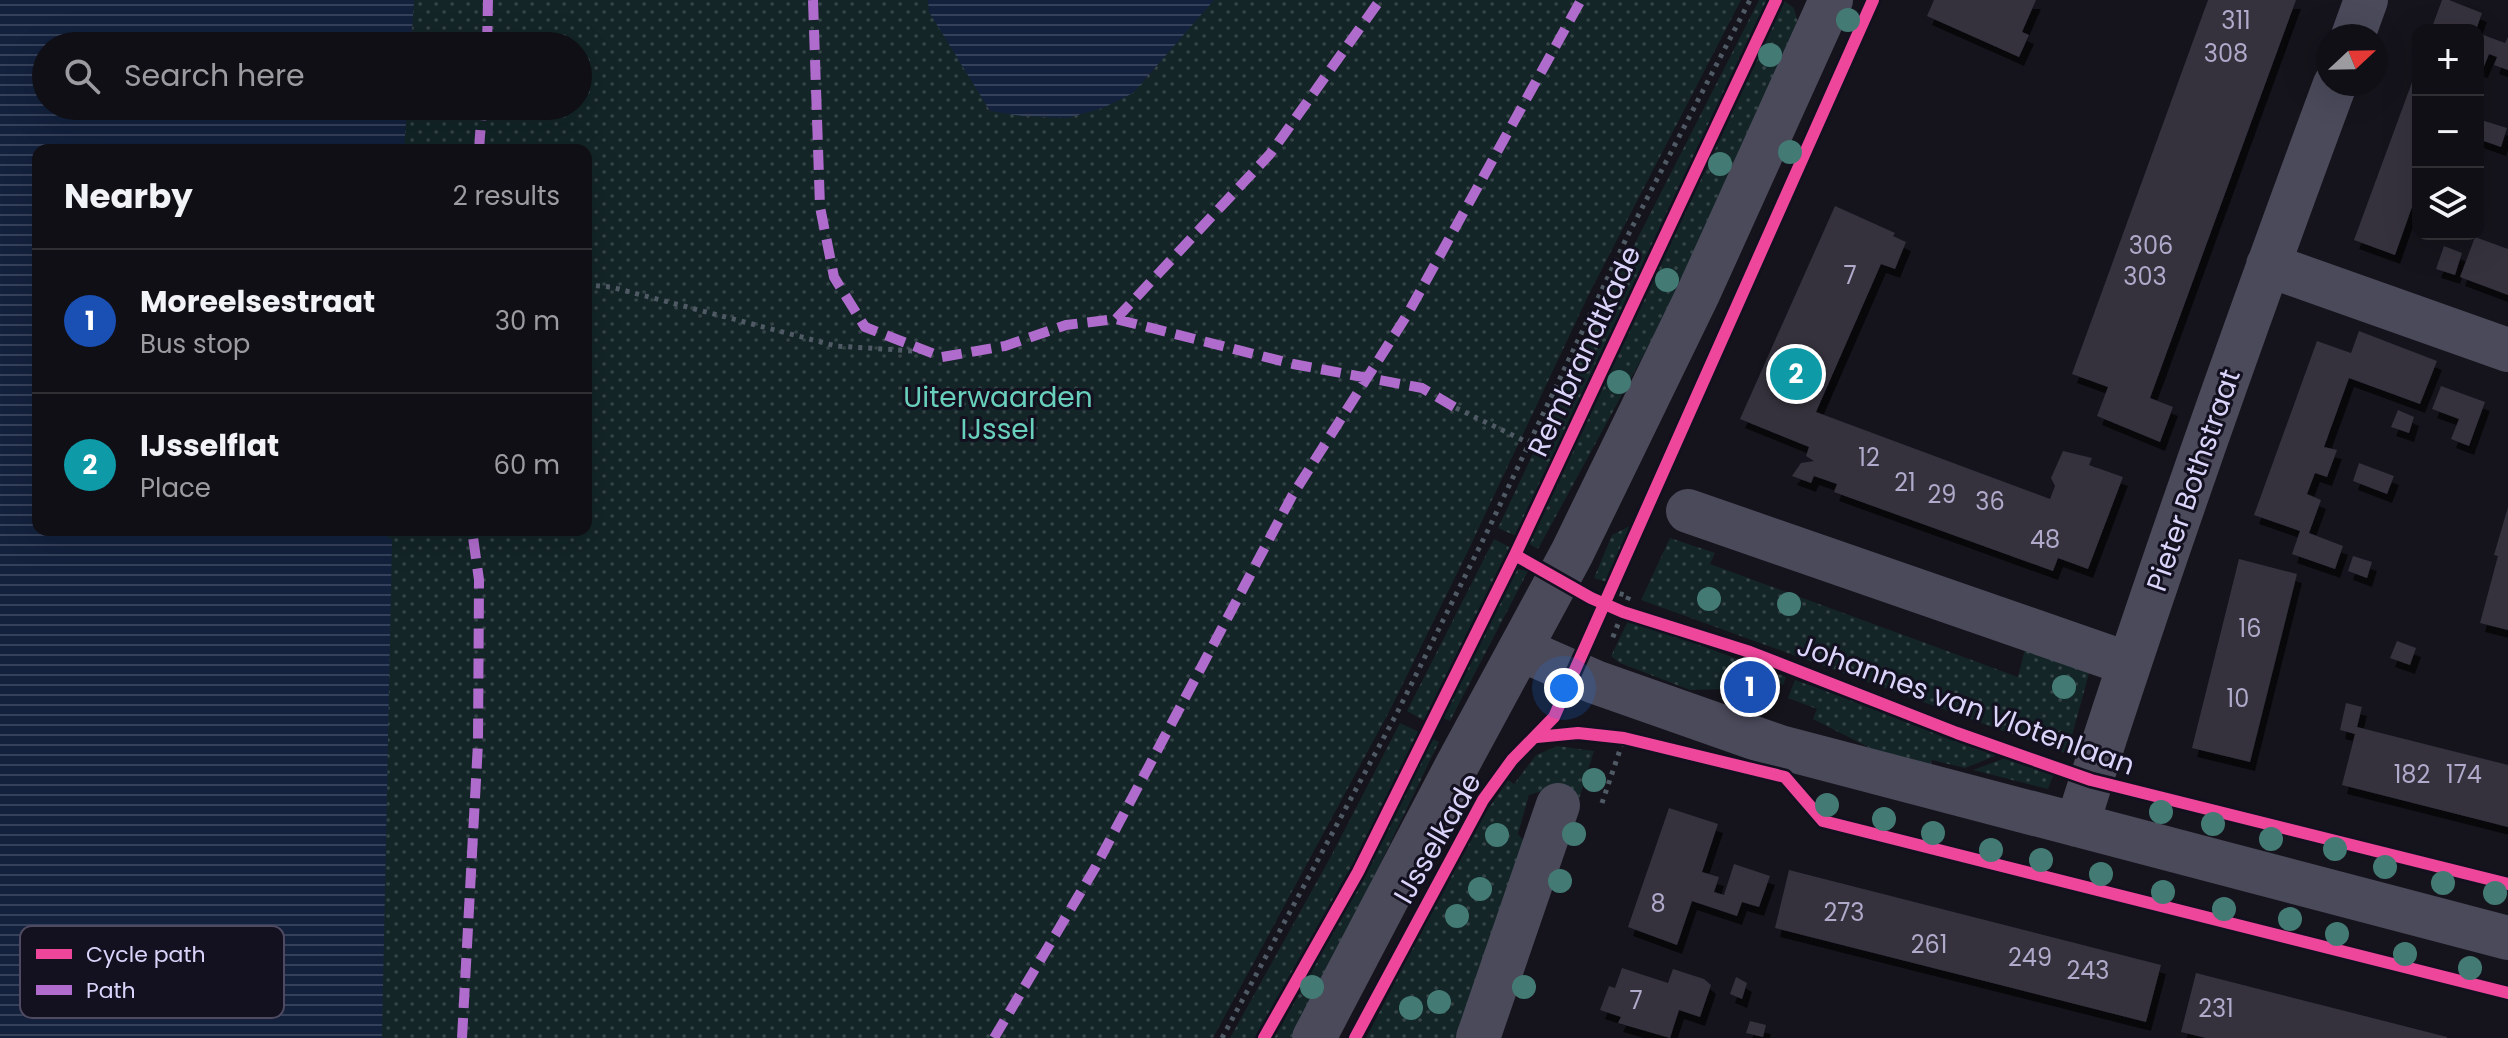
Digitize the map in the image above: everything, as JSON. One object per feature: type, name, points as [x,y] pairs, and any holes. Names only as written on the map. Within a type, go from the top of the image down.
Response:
[{"type":"street","points":[[2357,24],[2366,0]]},
{"type":"street","points":[[1828,1],[1698,294],[1559,580],[1520,649],[1595,682],[1780,747],[2508,938]]},
{"type":"street","name":"Pieter Bothstraat","points":[[2077,825],[2129,664],[2268,265],[2331,96]]},
{"type":"street","points":[[2268,265],[2508,350]]},
{"type":"street","points":[[1688,511],[2129,664]]},
{"type":"street","name":"IJsselkade","points":[[1314,1038],[1520,649]]},
{"type":"street","points":[[1478,1038],[1558,805]]},
{"type":"path","points":[[592,285],[611,287],[836,346],[929,352]]},
{"type":"path","points":[[1456,408],[1529,443]]},
{"type":"path","points":[[1605,604],[1617,578]]},
{"type":"path","points":[[1559,580],[1635,616]]},
{"type":"path","points":[[1608,736],[1638,742]]},
{"type":"green space","name":"Uiterwaarden IJssel","points":[[274,0],[1741,0],[1589,294],[1390,710],[1213,1038],[257,1038],[257,1018],[284,1018],[284,926],[257,926],[256,536],[592,536],[592,144],[268,144],[269,120],[592,120],[592,32],[273,32]]},
{"type":"green space","points":[[1759,0],[1770,0],[1518,537],[1498,528],[1597,318]]},
{"type":"green space","points":[[1783,0],[1794,8],[1798,23],[1692,266],[1538,549],[1526,542]]},
{"type":"green space","points":[[1633,527],[1607,582],[1594,578],[1612,535]]},
{"type":"green space","points":[[1670,538],[1715,553],[1710,564],[2018,677],[2025,649],[2089,673],[2067,754],[1641,600]]},
{"type":"green space","points":[[1494,539],[1513,549],[1425,721],[1407,711]]},
{"type":"green space","points":[[1517,569],[1528,571],[1450,721],[1443,718],[1442,713],[1511,574]]},
{"type":"green space","points":[[1629,619],[1786,677],[1783,685],[1749,672],[1745,684],[1734,679],[1730,689],[1690,690],[1620,663],[1611,656]]},
{"type":"green space","points":[[1795,680],[2000,754],[1965,768],[1932,760],[1931,764],[1915,771],[1813,719],[1817,709],[1788,698]]},
{"type":"green space","points":[[1400,723],[1419,732],[1330,910],[1255,1038],[1230,1038],[1330,858]]},
{"type":"green space","points":[[1429,737],[1439,742],[1330,968],[1291,1038],[1274,1038],[1317,962]]},
{"type":"green space","points":[[1557,746],[1594,751],[1578,802],[1539,792],[1529,795],[1518,834],[1526,843],[1462,1038],[1366,1038],[1473,831],[1508,780],[1514,784],[1536,755]]},
{"type":"green space","points":[[2008,757],[2054,773],[2048,789],[1973,770]]},
{"type":"water","points":[[0,0],[414,0],[412,32],[32,32],[32,120],[406,120],[404,144],[32,144],[32,536],[386,536],[392,539],[382,1038],[0,1038]]},
{"type":"water","points":[[928,0],[1214,0],[1133,93],[1103,108],[1067,118],[990,111],[929,12]]},
{"type":"building","points":[[1934,0],[2036,0],[2022,32],[2029,35],[2019,57],[1927,16]]},
{"type":"building","points":[[2208,0],[2296,0],[2150,398],[2173,407],[2160,442],[2097,416],[2108,387],[2072,374]]},
{"type":"building","points":[[2442,0],[2482,13],[2478,24],[2433,24]]},
{"type":"building","points":[[2484,35],[2505,43],[2508,37],[2508,70],[2494,65],[2497,57],[2489,54],[2484,66]]},
{"type":"building","points":[[2412,82],[2412,207],[2395,255],[2354,240]]},
{"type":"building","points":[[2484,121],[2507,128],[2501,147],[2484,141]]},
{"type":"building","points":[[1835,206],[1895,233],[1893,236],[1906,242],[1895,269],[1881,264],[1816,412],[2050,499],[2055,486],[2051,478],[2063,451],[2092,458],[2089,465],[2123,477],[2088,569],[2058,558],[2053,571],[1834,492],[1837,484],[1814,476],[1811,483],[1792,476],[1801,463],[1814,461],[1806,456],[1809,447],[1740,419]]},
{"type":"building","points":[[2474,240],[2508,249],[2508,295],[2460,277]]},
{"type":"building","points":[[2444,246],[2462,253],[2455,275],[2436,269]]},
{"type":"building","points":[[2359,331],[2437,361],[2420,404],[2349,378],[2324,447],[2337,450],[2327,477],[2315,473],[2307,494],[2321,500],[2309,533],[2343,546],[2335,569],[2292,554],[2300,531],[2254,515],[2317,341],[2351,353]]},
{"type":"building","points":[[2441,386],[2485,402],[2469,446],[2451,439],[2459,419],[2432,409]]},
{"type":"building","points":[[2398,410],[2414,417],[2409,433],[2391,427]]},
{"type":"building","points":[[2359,463],[2394,476],[2387,494],[2353,481]]},
{"type":"building","points":[[2508,507],[2508,630],[2480,623]]},
{"type":"building","points":[[2353,556],[2372,562],[2367,578],[2348,571]]},
{"type":"building","points":[[2239,559],[2297,574],[2250,762],[2192,748]]},
{"type":"building","points":[[2397,641],[2416,648],[2410,665],[2390,658]]},
{"type":"building","points":[[2346,703],[2362,707],[2357,727],[2508,765],[2508,827],[2342,785],[2355,734],[2340,730]]},
{"type":"building","points":[[1669,808],[1718,824],[1702,872],[1719,877],[1714,892],[1724,895],[1734,864],[1770,876],[1759,907],[1742,902],[1737,916],[1692,901],[1677,945],[1628,927]]},
{"type":"building","points":[[1789,870],[2161,965],[2146,1022],[1775,928]]},
{"type":"building","points":[[1622,968],[1668,983],[1673,969],[1704,979],[1711,985],[1700,1017],[1679,1010],[1670,1038],[1618,1023],[1621,1017],[1600,1010],[1609,986],[1615,988]]},
{"type":"building","points":[[2196,973],[2447,1038],[2206,1038],[2181,1032]]},
{"type":"building","points":[[1736,977],[1747,983],[1742,999],[1730,994]]},
{"type":"building","points":[[1750,1021],[1766,1025],[1763,1037],[1746,1033]]},
{"type":"marked path","points":[[487,32],[488,0]]},
{"type":"marked path","points":[[813,0],[820,207],[834,277],[865,327],[942,357],[1005,346],[1066,325],[1116,319],[1293,364],[1422,388],[1456,408]]},
{"type":"marked path","points":[[1116,319],[1270,154],[1380,0]]},
{"type":"marked path","points":[[994,1038],[1095,868],[1292,496],[1407,315],[1581,0]]},
{"type":"marked path","points":[[479,144],[481,120]]},
{"type":"marked path","points":[[462,1038],[478,743],[479,580],[473,536]]},
{"type":"cycle path","name":"Rembrandtkade","points":[[1264,1038],[1358,872],[1515,555],[1776,0]]},
{"type":"cycle path","points":[[1355,1038],[1483,800],[1512,760],[1554,717],[1873,0]]},
{"type":"cycle path","name":"Johannes van Vlotenlaan","points":[[1515,555],[1591,598],[1623,612],[1750,652],[1957,733],[2091,780],[2508,884]]},
{"type":"cycle path","points":[[1537,737],[1578,733],[1624,738],[1785,777],[1823,821],[2508,993]]},
{"type":"place","name":"IJsselflat","points":[[1796,374]]},
{"type":"place","name":"Moreelsestraat","points":[[1750,687]]}]
